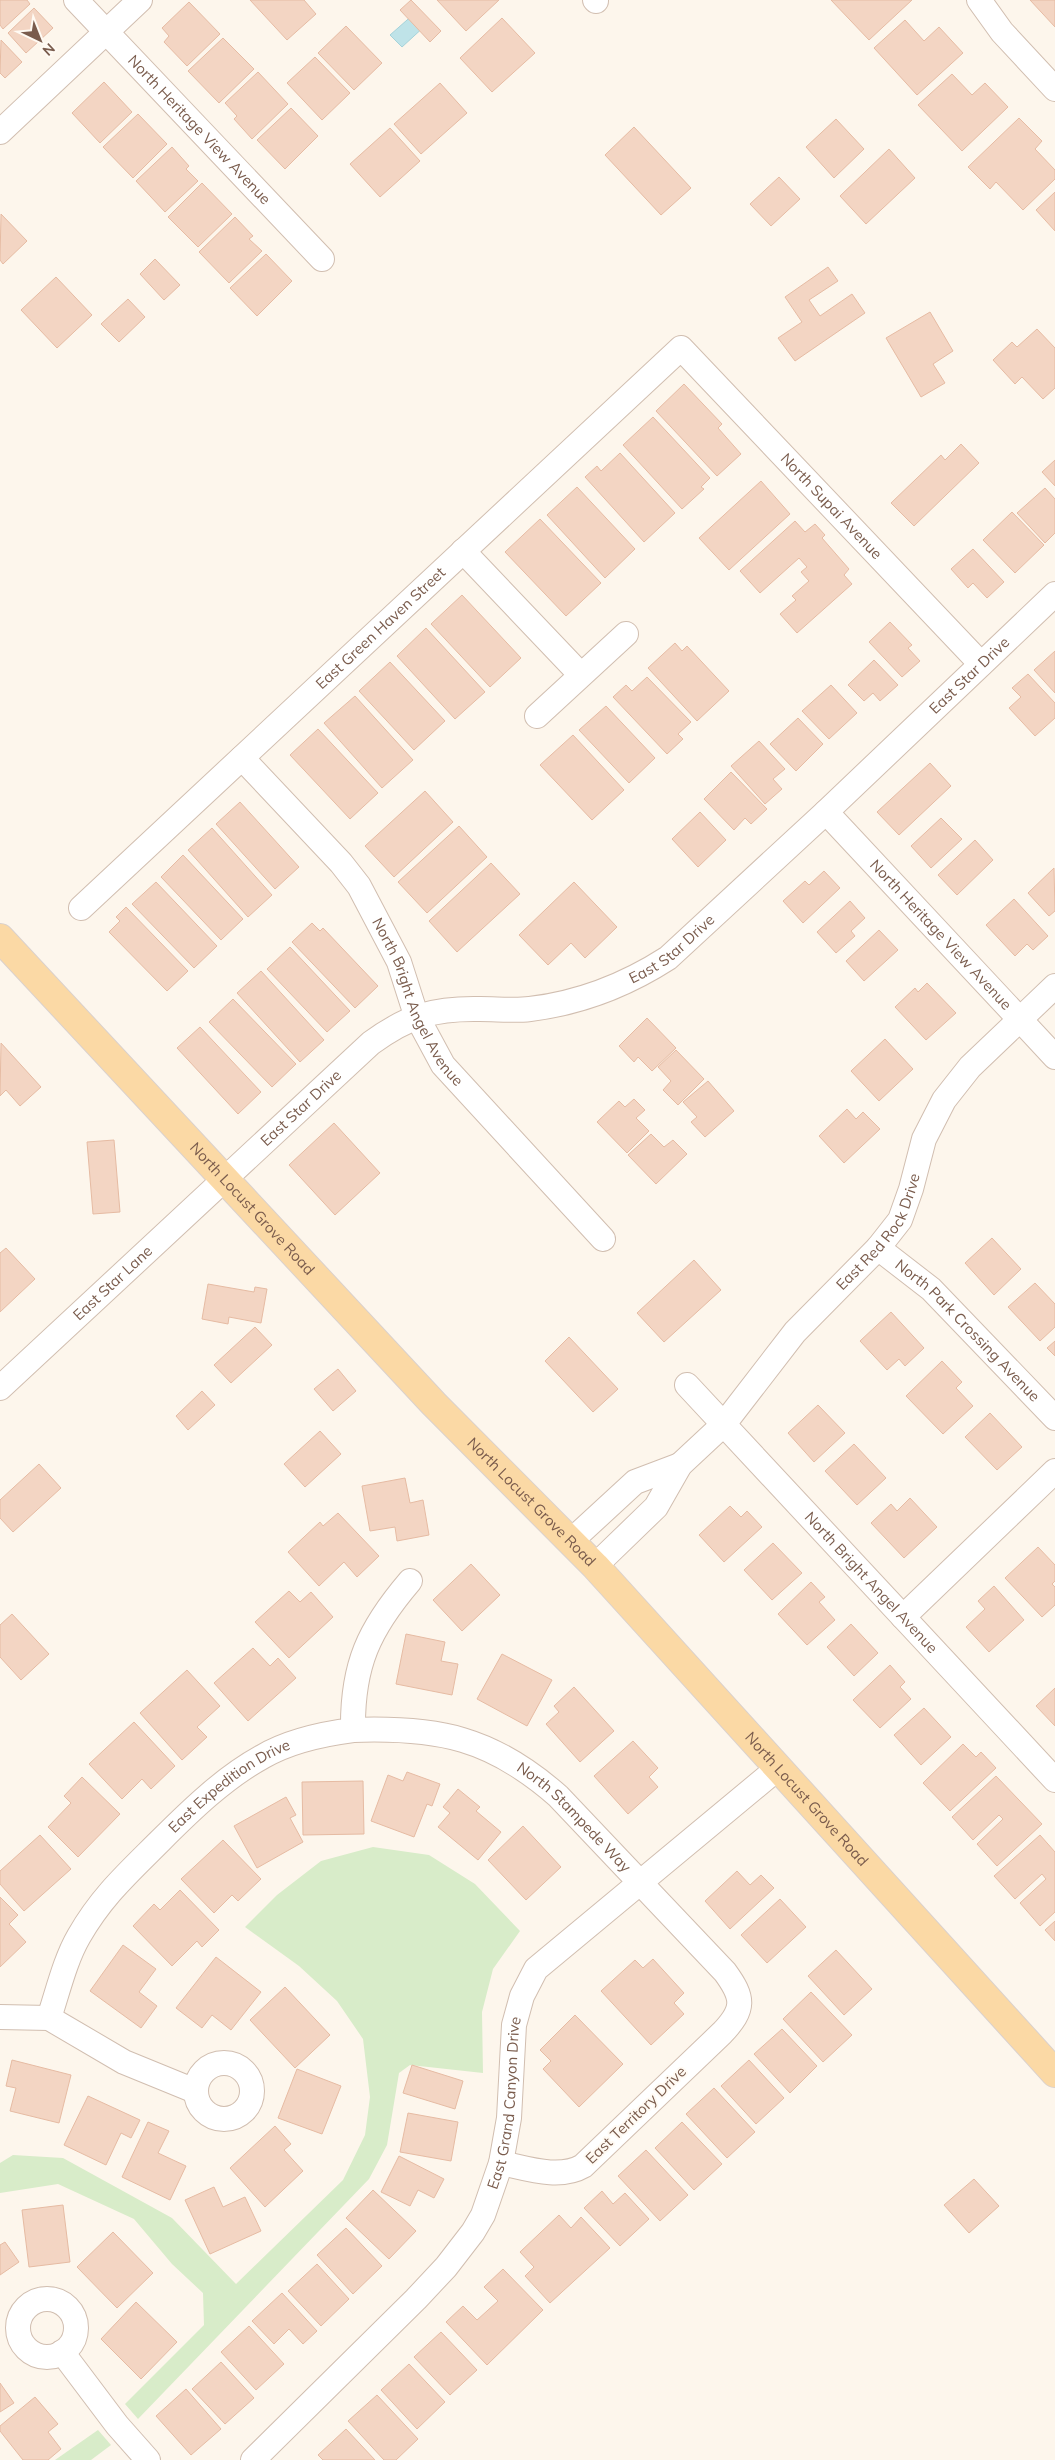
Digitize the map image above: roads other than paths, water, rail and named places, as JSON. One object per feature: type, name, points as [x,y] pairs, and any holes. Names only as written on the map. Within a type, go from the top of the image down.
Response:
[{"type":"main road","name":"North Locust Grove Road","points":[[0,938],[434,1404],[595,1566],[1055,2073]]},
{"type":"street","name":"North Heritage View Avenue","points":[[76,0],[322,259]]},
{"type":"street","points":[[0,132],[140,0]]},
{"type":"street","points":[[979,0],[1002,32],[1055,89]]},
{"type":"street","name":"East Green Haven Street","points":[[81,908],[681,348]]},
{"type":"street","name":"North Supai Avenue","points":[[681,348],[981,664]]},
{"type":"street","points":[[463,551],[580,674]]},
{"type":"street","name":"East Star Drive","points":[[225,1178],[371,1043],[394,1026],[416,1016],[462,1008],[527,1010],[572,1002],[647,972],[684,945],[1055,594]]},
{"type":"street","points":[[537,716],[580,674],[626,634]]},
{"type":"street","name":"North Bright Angel Avenue","points":[[242,758],[341,863],[359,886],[399,962],[416,1016],[443,1065],[603,1239]]},
{"type":"street","name":"North Heritage View Avenue","points":[[826,812],[1055,1058]]},
{"type":"street","name":"East Red Rock Drive","points":[[595,1566],[656,1507],[680,1465],[724,1424],[795,1332],[878,1248],[900,1220],[911,1189],[924,1139],[944,1100],[970,1067],[1055,986]]},
{"type":"street","name":"East Star Lane","points":[[0,1388],[225,1178]]},
{"type":"street","name":"North Park Crossing Avenue","points":[[878,1248],[932,1289],[1055,1418]]},
{"type":"street","name":"North Bright Angel Avenue","points":[[687,1385],[1055,1780]]},
{"type":"street","name":"East Red Rock Drive","points":[[570,1542],[635,1482],[680,1465]]},
{"type":"street","points":[[903,1617],[1055,1471]]},
{"type":"street","points":[[353,1730],[352,1699],[360,1664],[373,1631],[388,1606],[410,1581]]},
{"type":"street","name":"North Stampede Way","points":[[353,1730],[394,1728],[443,1733],[473,1742],[512,1761],[533,1775],[558,1796],[724,1972],[736,1988],[740,2000]]},
{"type":"street","name":"East Expedition Drive","points":[[49,2018],[78,1938],[94,1912],[108,1892],[182,1819],[223,1784],[263,1756],[299,1741],[353,1730]]},
{"type":"street","name":"East Grand Canyon Drive","points":[[253,2460],[446,2267],[473,2232],[483,2215],[501,2163],[509,2118],[514,2025],[522,1996],[536,1969],[778,1768]]},
{"type":"street","name":"East Territory Drive","points":[[501,2163],[552,2172],[565,2172],[583,2166],[729,2026],[739,2009],[740,2000]]},
{"type":"street","points":[[0,2017],[49,2018],[124,2062],[195,2092]]},
{"type":"street","points":[[62,2352],[116,2425],[148,2460]]},
{"type":"water","points":[[415,13],[426,25],[402,47],[390,35]]}]
